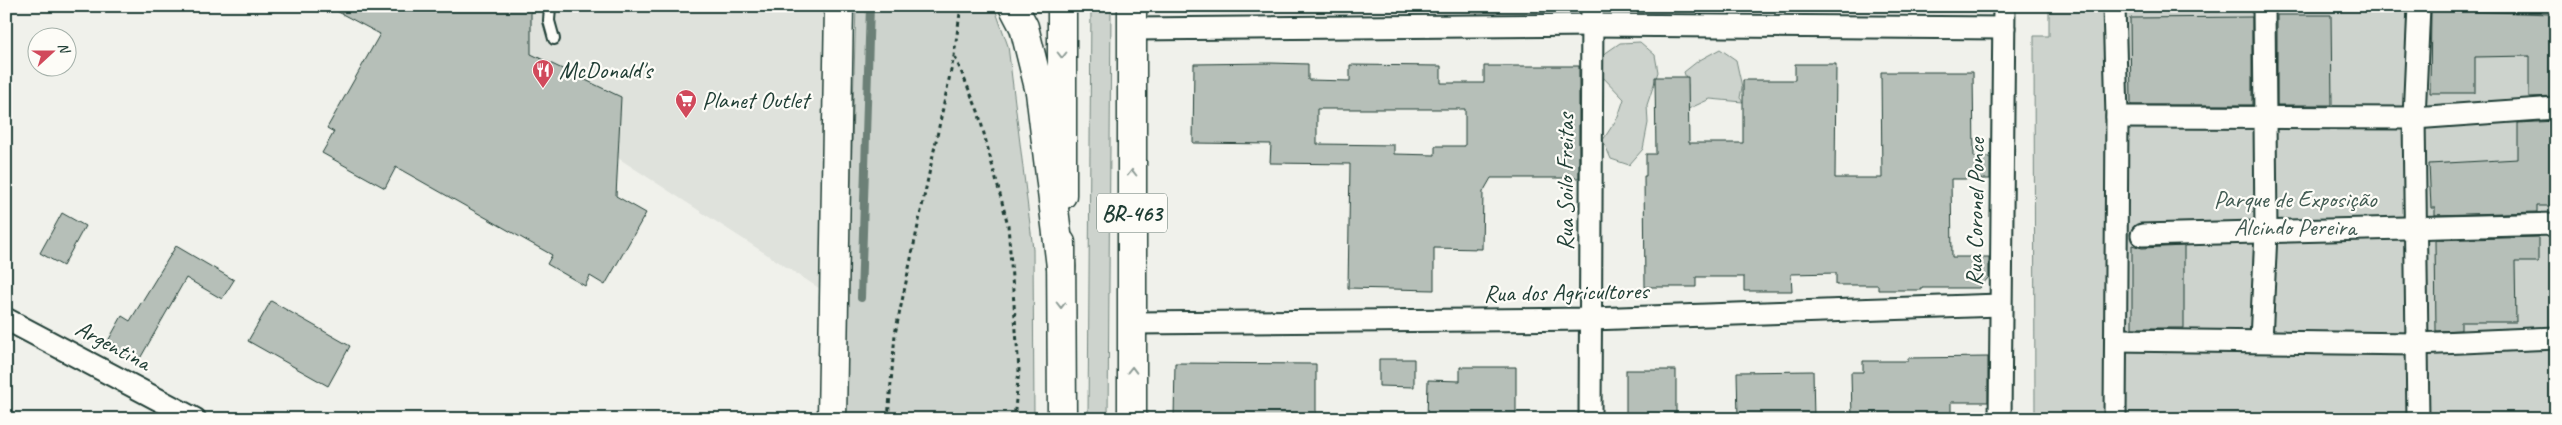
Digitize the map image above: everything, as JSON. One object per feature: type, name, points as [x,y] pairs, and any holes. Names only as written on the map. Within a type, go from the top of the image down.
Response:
[{"type":"main road","points":[[832,419],[837,252],[839,6]]},
{"type":"main road","points":[[1013,6],[1024,27],[1040,92],[1061,267]]},
{"type":"main road","name":"BR-463","points":[[1062,6],[1062,419]]},
{"type":"main road","name":"BR-463","points":[[1132,18],[1132,419]]},
{"type":"street","name":"Rua Coronel Ponce","points":[[2000,419],[2004,6]]},
{"type":"street","points":[[2114,6],[2117,117],[2115,419]]},
{"type":"street","points":[[2261,341],[2266,233],[2264,6]]},
{"type":"street","points":[[2418,419],[2414,118],[2419,6]]},
{"type":"street","points":[[1132,18],[1592,16],[2004,28]]},
{"type":"street","name":"Rua Soilo Freitas","points":[[1590,419],[1592,16]]},
{"type":"street","points":[[2117,117],[2414,118],[2556,108]]},
{"type":"street","points":[[2142,235],[2556,224]]},
{"type":"street","name":"Rua dos Agricultores","points":[[1133,323],[1591,319],[2000,304]]},
{"type":"street","name":"Argentina","points":[[6,318],[195,419]]},
{"type":"street","points":[[2116,340],[2417,344],[2556,338]]},
{"type":"lane","points":[[550,6],[549,21],[554,38]]},
{"type":"path","points":[[888,419],[895,334],[954,56],[961,6]]},
{"type":"path","points":[[954,56],[978,111],[1008,225],[1019,370],[1014,419]]},
{"type":"shaded area","name":"Planet Outlet","points":[[327,6],[834,6],[825,292],[618,158]]},
{"type":"green space","points":[[856,6],[994,6],[1008,46],[1033,249],[1034,419],[844,419]]},
{"type":"green space","points":[[1091,6],[1111,6],[1108,419],[1088,419]]},
{"type":"green space","name":"Parque de Exposição Alcindo Pereira","points":[[2049,6],[2556,6],[2556,419],[2035,419],[2034,36],[2049,36]]},
{"type":"green space","points":[[1640,42],[1655,55],[1658,72],[1647,105],[1648,123],[1643,149],[1629,165],[1611,159],[1603,140],[1618,117],[1624,99],[1598,72],[1597,59],[1620,43]]},
{"type":"green space","points":[[1720,49],[1736,60],[1742,87],[1740,98],[1743,102],[1710,99],[1686,110],[1688,85],[1684,72],[1698,61]]},
{"type":"building","points":[[327,6],[531,6],[531,54],[621,97],[616,196],[646,213],[605,285],[590,276],[585,286],[547,264],[552,255],[396,167],[385,188],[322,153],[334,132],[327,128],[380,34]]},
{"type":"building","points":[[2431,10],[2552,14],[2551,21],[2556,21],[2556,96],[2529,97],[2529,56],[2475,57],[2475,93],[2430,93]]},
{"type":"building","points":[[2277,15],[2331,15],[2332,105],[2277,105]]},
{"type":"building","points":[[2252,17],[2252,105],[2131,105],[2130,18]]},
{"type":"building","points":[[1194,64],[1308,64],[1308,80],[1350,81],[1350,65],[1441,66],[1441,83],[1484,83],[1484,66],[1579,66],[1579,178],[1491,178],[1483,192],[1482,249],[1434,248],[1434,290],[1348,288],[1350,164],[1270,163],[1271,144],[1193,143]],"holes":[[[1317,109],[1465,109],[1465,146],[1435,146],[1435,155],[1394,154],[1394,145],[1317,144]]]},
{"type":"building","points":[[1795,64],[1836,64],[1835,178],[1882,178],[1881,72],[1973,72],[1974,157],[1990,157],[1990,179],[1951,179],[1952,257],[1989,257],[1989,277],[1979,288],[1878,290],[1878,285],[1836,285],[1836,273],[1791,274],[1792,291],[1744,291],[1744,277],[1696,277],[1696,287],[1645,287],[1644,176],[1646,176],[1646,154],[1656,154],[1655,77],[1688,77],[1689,143],[1743,143],[1743,80],[1795,80]]},
{"type":"building","points":[[2556,121],[2556,206],[2537,206],[2537,212],[2435,215],[2435,208],[2431,208],[2429,164],[2518,159],[2518,123]]},
{"type":"building","points":[[62,213],[85,226],[63,266],[40,253]]},
{"type":"building","points":[[2538,237],[2538,262],[2515,262],[2516,322],[2461,322],[2461,330],[2436,331],[2435,240]]},
{"type":"building","points":[[2132,245],[2142,248],[2184,246],[2184,328],[2132,328]]},
{"type":"building","points":[[176,246],[234,280],[222,299],[186,278],[138,362],[114,349],[117,345],[108,341],[122,316],[130,321]]},
{"type":"building","points":[[271,301],[350,346],[328,386],[248,341]]},
{"type":"building","points":[[1988,357],[1988,402],[1951,402],[1951,419],[1852,419],[1851,372],[1863,372],[1863,361],[1908,361],[1908,358]]},
{"type":"building","points":[[1379,359],[1414,359],[1414,387],[1379,386]]},
{"type":"building","points":[[1175,363],[1316,364],[1316,419],[1174,419]]},
{"type":"building","points":[[1460,367],[1516,367],[1516,419],[1427,419],[1428,380],[1460,381]]},
{"type":"building","points":[[1626,370],[1676,370],[1676,419],[1626,419]]},
{"type":"building","points":[[1813,371],[1814,419],[1738,419],[1737,372]]},
{"type":"waterway","points":[[861,298],[870,6]]},
{"type":"place","name":"McDonald's","points":[[543,89]]},
{"type":"place","name":"Planet Outlet","points":[[686,119]]}]
